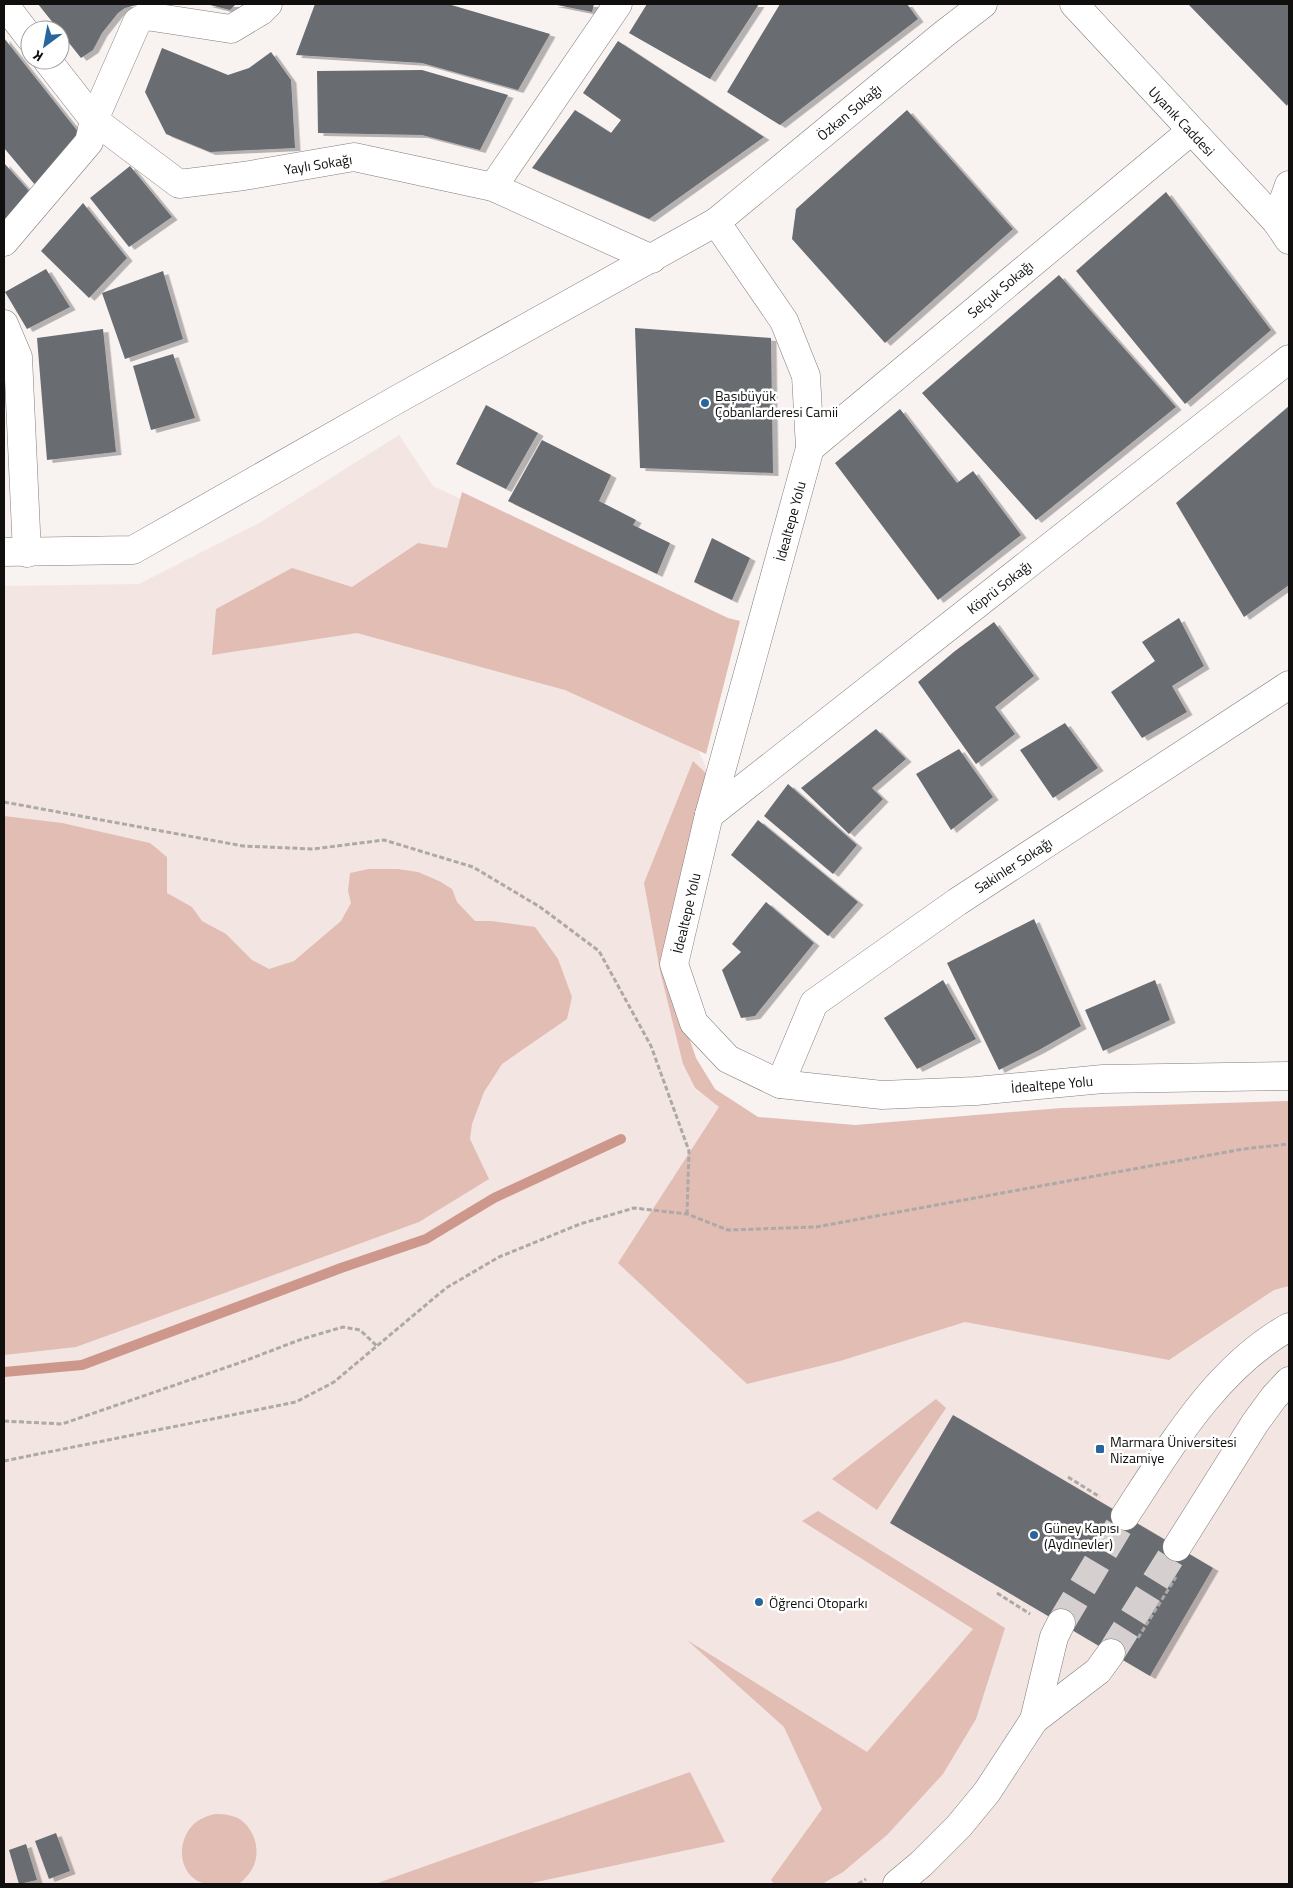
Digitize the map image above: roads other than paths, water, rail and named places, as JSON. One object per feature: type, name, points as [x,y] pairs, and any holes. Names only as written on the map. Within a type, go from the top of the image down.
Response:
[{"type":"street","points":[[4,4],[20,25]]},
{"type":"street","points":[[4,242],[89,142],[94,120],[137,22],[146,16],[231,30],[261,11],[268,4]]},
{"type":"street","points":[[493,186],[618,4]]},
{"type":"street","name":"Özkan Sokağı","points":[[15,553],[133,550],[398,399],[652,259],[716,222],[983,4]]},
{"type":"street","name":"Uyanık Caddesi","points":[[1074,4],[1282,230]]},
{"type":"street","name":"Yaylı Sokağı","points":[[55,70],[94,120],[179,184],[244,176],[354,157],[493,186],[652,259]]},
{"type":"street","name":"Selçuk Sokağı","points":[[810,448],[1191,131]]},
{"type":"street","points":[[1282,230],[1289,185]]},
{"type":"street","name":"İdealtepe Yolu","points":[[716,222],[784,321],[806,376],[810,448],[709,815],[674,964],[694,1023],[728,1059],[780,1084],[882,1095],[976,1091],[1103,1079],[1289,1076]]},
{"type":"street","points":[[4,324],[18,357],[15,553]]},
{"type":"street","name":"Köprü Sokağı","points":[[709,815],[1289,359]]},
{"type":"street","name":"Sakinler Sokağı","points":[[780,1084],[814,1003],[957,902],[1289,685]]},
{"type":"street","points":[[1125,1516],[1200,1405],[1251,1353],[1289,1326]]},
{"type":"street","points":[[1177,1548],[1255,1423],[1274,1397],[1289,1381]]},
{"type":"street","points":[[1034,1720],[1054,1637],[1061,1623]]},
{"type":"street","points":[[897,1884],[922,1864],[959,1826],[987,1792],[1034,1720],[1098,1671],[1112,1653]]},
{"type":"waterway","points":[[4,1372],[82,1365],[341,1268],[426,1239],[494,1198],[621,1139]]},
{"type":"tunnel","points":[[1061,1623],[1125,1516]]},
{"type":"tunnel","points":[[1111,1653],[1177,1547]]},
{"type":"place","name":"Başıbüyük Çobanlarderesi Camii","points":[[705,403]]},
{"type":"place","name":"Marmara Üniversitesi Nizamiye","points":[[1100,1449]]},
{"type":"place","name":"Güney Kapısı (Aydınevler)","points":[[1034,1535]]},
{"type":"place","name":"Öğrenci Otoparkı","points":[[759,1602]]}]
